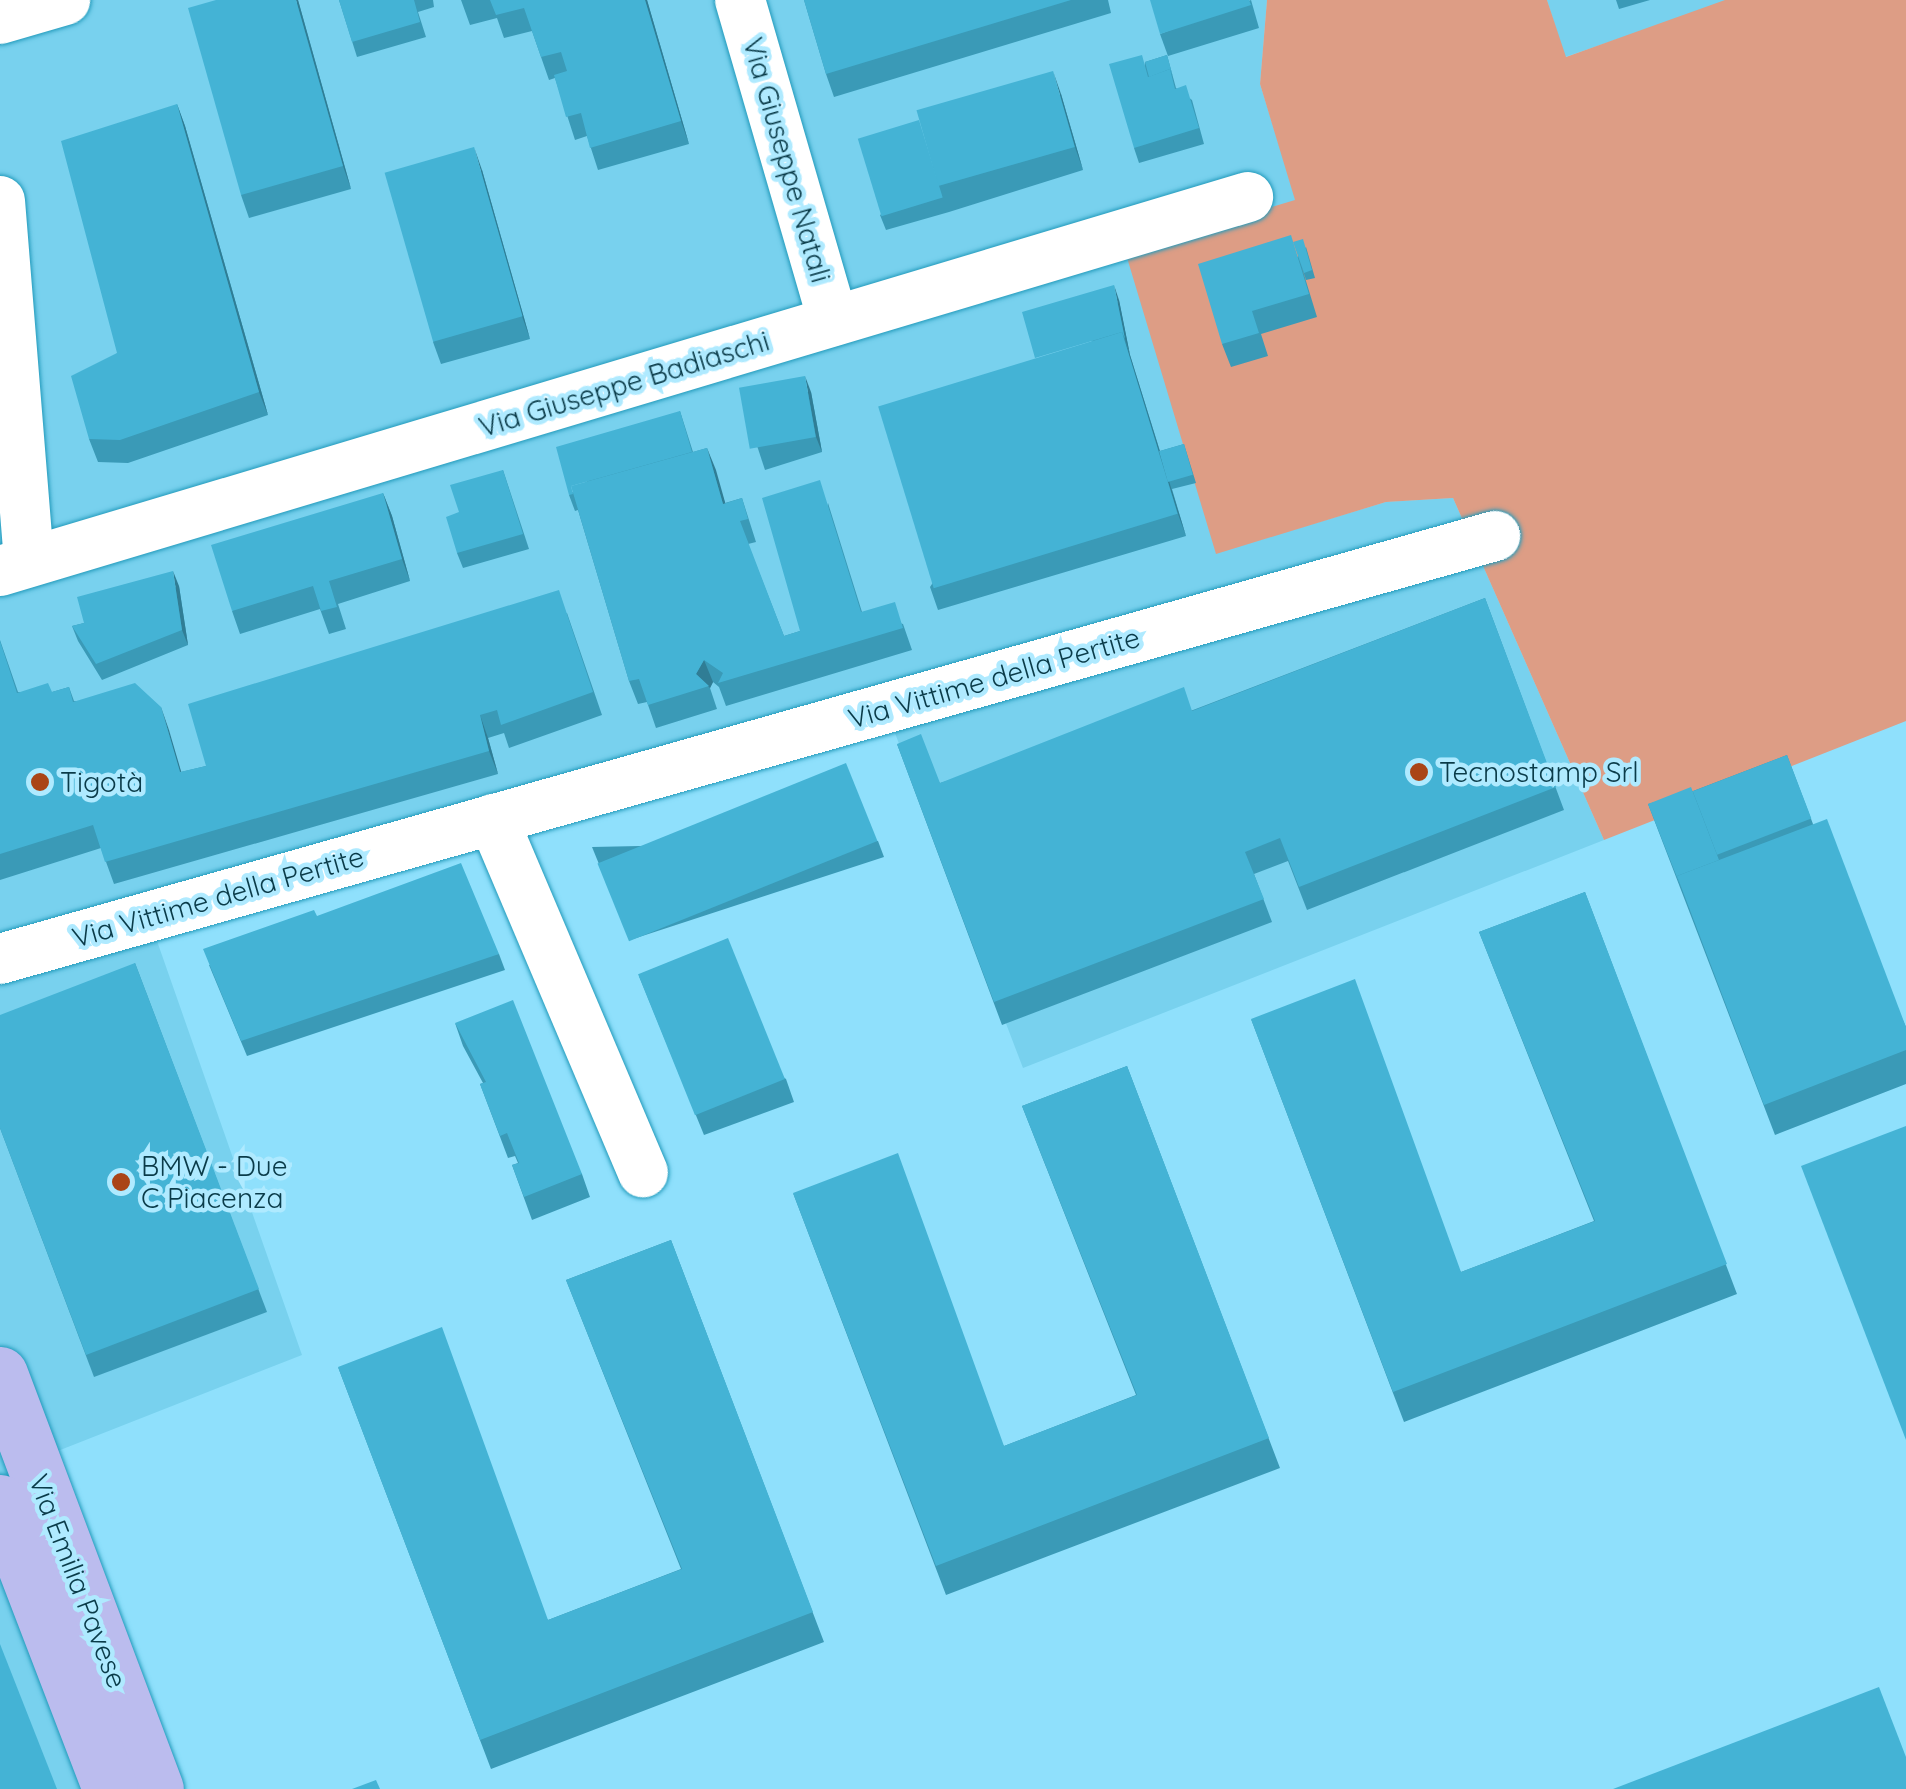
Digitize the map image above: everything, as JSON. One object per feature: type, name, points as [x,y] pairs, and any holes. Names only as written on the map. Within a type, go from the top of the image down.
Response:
[{"type":"main road","name":"Via Emilia Pavese","points":[[0,1374],[9,1501],[110,1789]]},
{"type":"main road","name":"Via Emilia Pavese","points":[[9,1501],[156,1789]]},
{"type":"street","points":[[0,19],[65,0]]},
{"type":"street","name":"Via Giuseppe Natali","points":[[740,0],[833,321]]},
{"type":"street","name":"Via Giuseppe Badiaschi","points":[[14,567],[1248,197]]},
{"type":"street","points":[[1,227],[14,567]]},
{"type":"street","name":"Via Vittime della Pertite","points":[[0,959],[1494,536]]},
{"type":"street","points":[[493,820],[643,1173]]},
{"type":"shaded area","points":[[63,0],[1267,0],[1260,84],[1296,200],[1216,553],[1386,502],[1453,498],[1604,840],[1023,1068],[885,707],[150,921],[302,1355],[17,1467],[138,1789],[0,1789],[0,19]]},
{"type":"shaded area","points":[[1267,0],[1547,0],[1566,57],[1725,0],[1906,0],[1906,721],[1604,840],[1453,498],[1386,502],[1216,554],[1125,251],[1295,200],[1260,84]]},
{"type":"shaded area","points":[[1547,0],[1725,0],[1726,2],[1565,57]]},
{"type":"building","points":[[216,0],[296,0],[343,166],[241,195],[188,8]]},
{"type":"building","points":[[339,0],[414,0],[420,22],[352,42]]},
{"type":"building","points":[[490,0],[645,0],[681,121],[590,148],[581,113],[566,117],[554,75],[567,71],[561,52],[541,57],[524,8],[496,15]]},
{"type":"building","points":[[804,0],[1071,0],[826,74]]},
{"type":"building","points":[[1150,0],[1249,0],[1251,5],[1160,34]]},
{"type":"building","points":[[1142,55],[1148,77],[1170,69],[1175,89],[1186,85],[1199,128],[1134,148],[1109,64]]},
{"type":"building","points":[[1167,55],[1173,77],[1170,69],[1149,77],[1145,62]]},
{"type":"building","points":[[1053,71],[1075,147],[938,186],[917,110]]},
{"type":"building","points":[[177,104],[259,392],[120,440],[89,439],[71,376],[117,353],[61,141]]},
{"type":"building","points":[[919,120],[943,197],[881,216],[858,139]]},
{"type":"building","points":[[474,147],[523,316],[433,342],[385,173]]},
{"type":"building","points":[[1291,235],[1309,294],[1252,311],[1259,333],[1222,344],[1198,264]]},
{"type":"building","points":[[1303,239],[1312,270],[1304,273],[1293,242]]},
{"type":"building","points":[[1114,285],[1125,339],[1122,332],[1035,358],[1022,312]]},
{"type":"building","points":[[1122,332],[1178,514],[934,588],[878,407]]},
{"type":"building","points":[[805,376],[816,437],[750,449],[739,388]]},
{"type":"building","points":[[680,411],[692,452],[571,486],[573,494],[569,495],[556,447]]},
{"type":"building","points":[[1184,444],[1193,475],[1168,482],[1159,451]]},
{"type":"building","points":[[707,448],[723,504],[742,498],[748,519],[740,521],[784,636],[800,631],[762,498],[820,480],[861,612],[895,602],[903,628],[718,683],[723,673],[704,660],[696,674],[709,686],[648,705],[639,679],[629,681],[571,486]]},
{"type":"building","points":[[503,470],[523,534],[457,553],[446,517],[459,512],[450,485]]},
{"type":"building","points":[[383,493],[402,559],[329,581],[337,607],[321,611],[313,586],[232,611],[211,545]]},
{"type":"building","points":[[173,571],[182,630],[96,664],[72,626],[84,623],[77,597]]},
{"type":"building","points":[[559,590],[593,692],[501,725],[497,710],[480,715],[489,751],[105,862],[93,825],[0,854],[0,641],[17,693],[48,683],[52,692],[69,687],[73,702],[135,683],[161,707],[180,772],[206,766],[188,704]]},
{"type":"building","points":[[1485,598],[1556,787],[1299,887],[1280,838],[1245,852],[1264,899],[994,1002],[897,744],[921,734],[940,783],[1184,687],[1192,711]]},
{"type":"building","points":[[1787,755],[1811,818],[1717,855],[1693,791]]},
{"type":"building","points":[[846,763],[877,841],[629,941],[598,863]]},
{"type":"building","points":[[1691,787],[1719,860],[1677,876],[1682,890],[1648,804]]},
{"type":"building","points":[[1827,819],[1906,1027],[1906,1050],[1764,1105],[1677,876]]},
{"type":"building","points":[[461,863],[499,954],[241,1041],[203,949],[314,910],[317,916]]},
{"type":"building","points":[[1585,892],[1727,1264],[1393,1392],[1251,1019],[1355,979],[1461,1272],[1595,1221],[1479,932]]},
{"type":"building","points":[[728,938],[785,1079],[695,1115],[638,974]]},
{"type":"building","name":"BMW - Due C Piacenza","points":[[135,963],[259,1289],[86,1355],[0,1128],[0,1015]]},
{"type":"building","points":[[513,1000],[582,1174],[524,1197],[512,1165],[519,1163],[507,1133],[500,1136],[480,1084],[486,1082],[455,1023]]},
{"type":"building","points":[[1127,1066],[1269,1438],[936,1566],[793,1193],[898,1153],[1004,1446],[1137,1395],[1022,1106]]},
{"type":"building","points":[[1906,1126],[1906,1440],[1801,1166]]},
{"type":"building","points":[[671,1240],[813,1612],[480,1740],[338,1367],[442,1327],[548,1620],[682,1569],[566,1280]]},
{"type":"building","points":[[0,1644],[57,1789],[0,1789]]},
{"type":"building","points":[[1879,1687],[1906,1757],[1906,1789],[1613,1789]]},
{"type":"building","points":[[376,1780],[380,1789],[352,1789]]},
{"type":"place","name":"Tecnostamp Srl","points":[[1419,772]]},
{"type":"place","name":"Tigotà","points":[[40,782]]},
{"type":"place","name":"BMW - Due C Piacenza","points":[[121,1182]]}]
